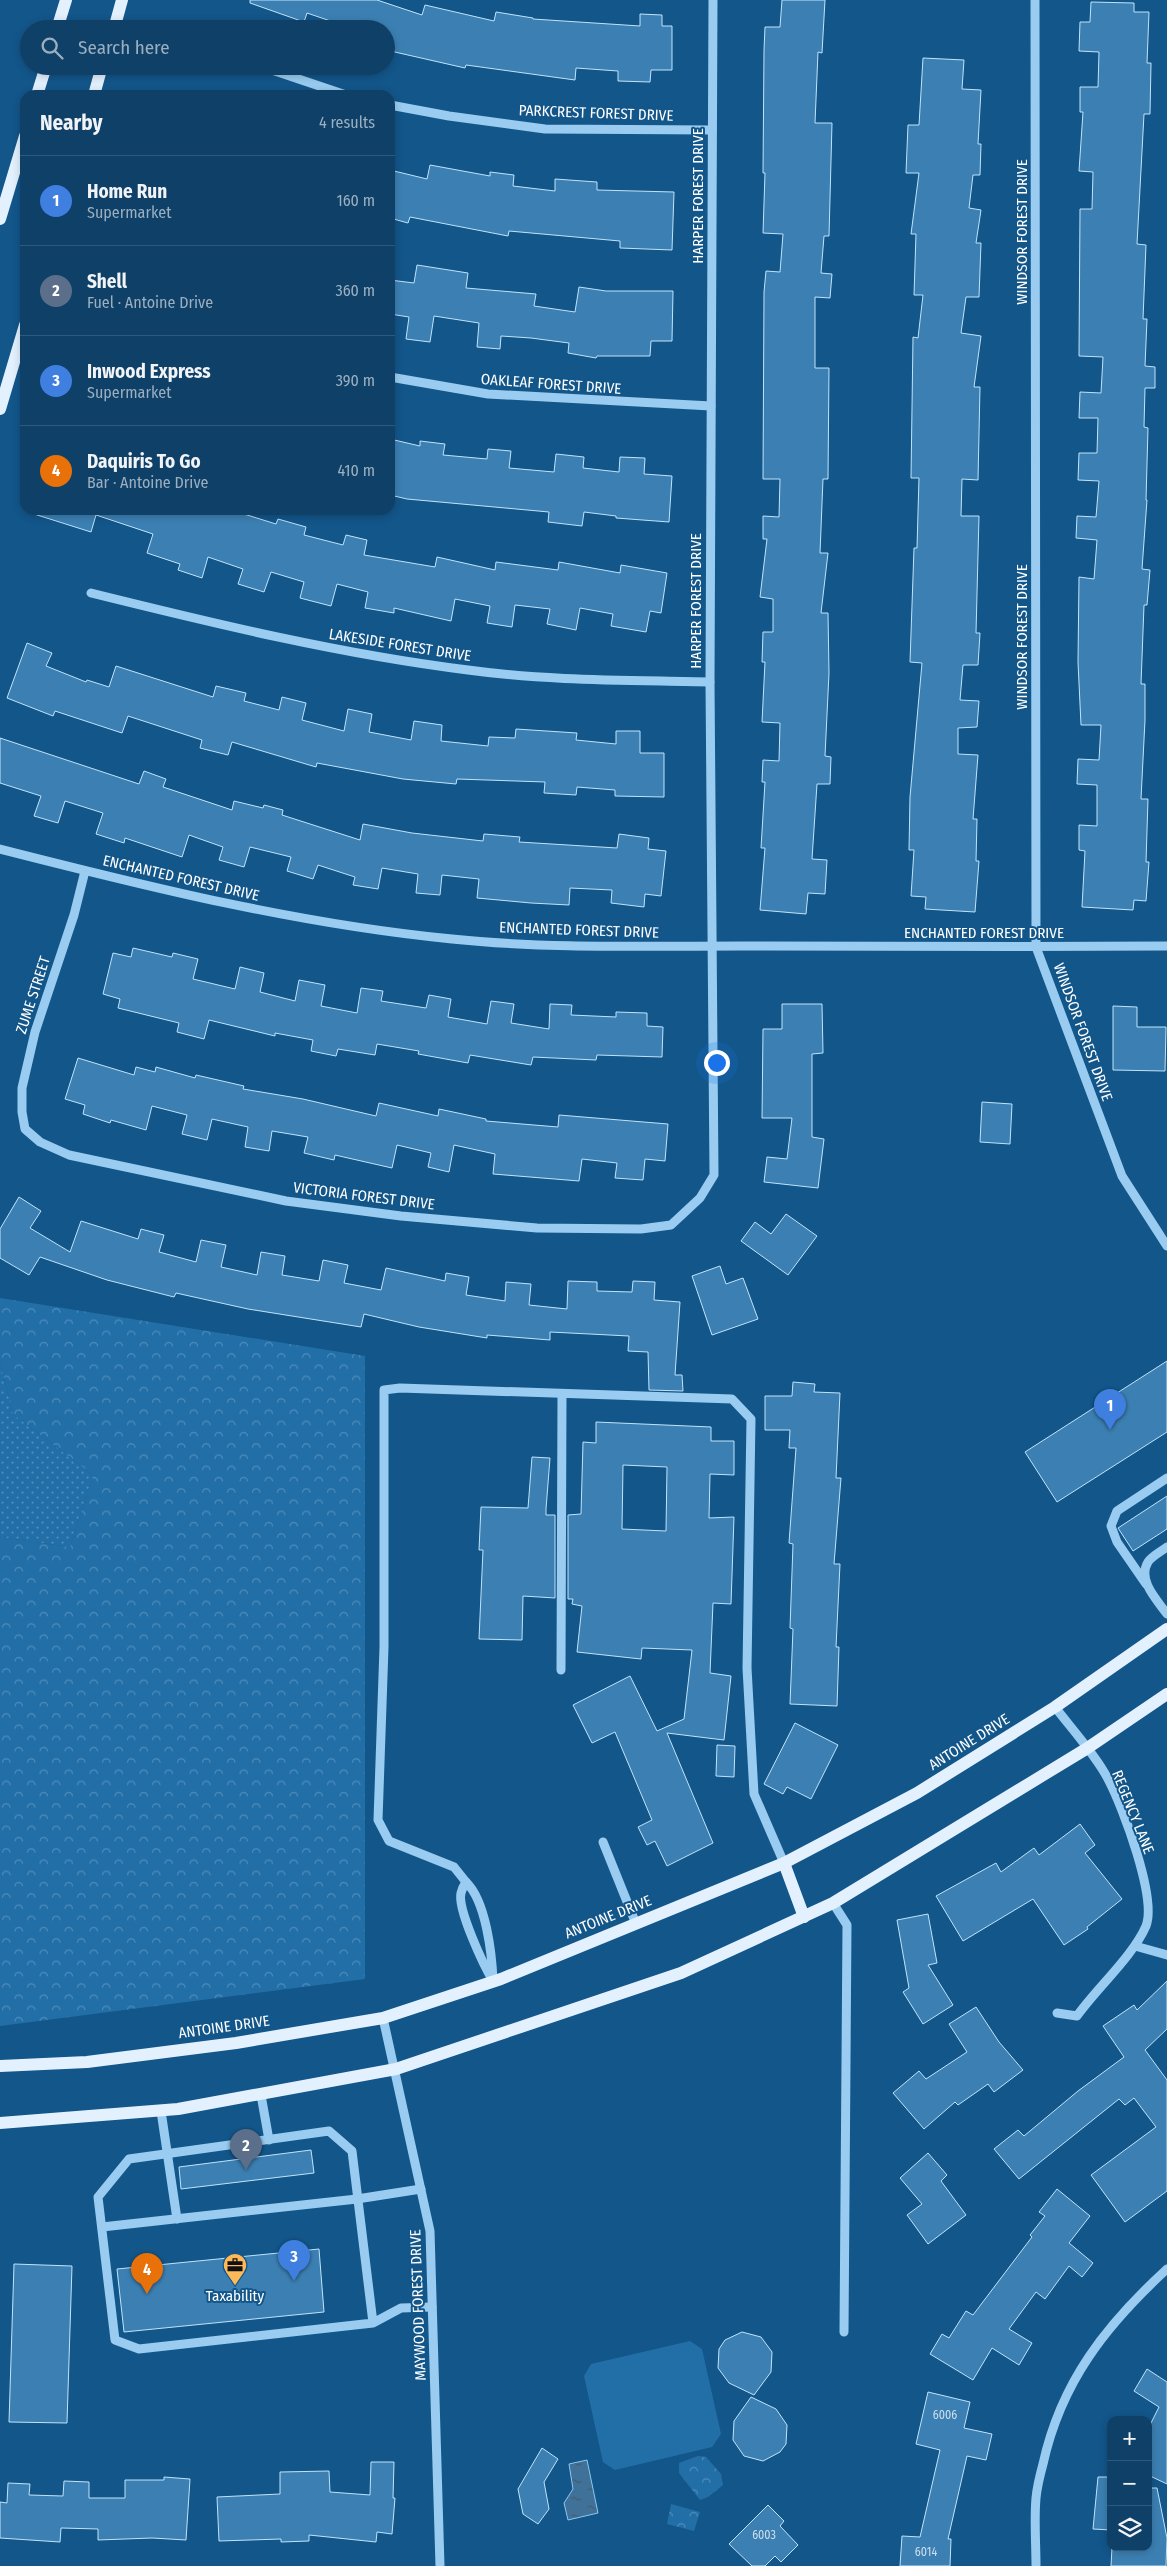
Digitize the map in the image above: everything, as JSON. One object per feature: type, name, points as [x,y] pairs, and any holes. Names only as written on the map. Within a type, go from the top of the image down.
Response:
[{"type":"main road","points":[[60,20],[66,0]]},
{"type":"main road","points":[[116,20],[122,0]]},
{"type":"main road","points":[[39,90],[43,75]]},
{"type":"main road","points":[[95,90],[100,75]]},
{"type":"main road","points":[[0,219],[20,153]]},
{"type":"main road","points":[[0,409],[20,342]]},
{"type":"main road","name":"ANTOINE DRIVE","points":[[0,2066],[87,2062],[236,2042],[384,2018],[493,1981],[784,1863],[917,1793],[1055,1707],[1167,1629]]},
{"type":"main road","points":[[0,2123],[161,2111],[261,2095],[396,2069],[681,1973],[833,1903],[1086,1749],[1167,1694]]},
{"type":"main road","points":[[784,1863],[804,1917]]},
{"type":"street","name":"HARPER FOREST DRIVE","points":[[700,1198],[714,1175],[710,682],[713,0]]},
{"type":"street","name":"WINDSOR FOREST DRIVE","points":[[1035,0],[1036,947],[1122,1176],[1167,1246]]},
{"type":"street","points":[[287,75],[331,90]]},
{"type":"street","name":"PARKCREST FOREST DRIVE","points":[[395,106],[449,116],[545,128],[712,130]]},
{"type":"street","name":"OAKLEAF FOREST DRIVE","points":[[395,379],[488,394],[711,406]]},
{"type":"street","name":"LAKESIDE FOREST DRIVE","points":[[91,593],[230,628],[374,657],[471,671],[583,678],[710,682]]},
{"type":"street","name":"ENCHANTED FOREST DRIVE","points":[[0,849],[222,904],[416,935],[548,945],[1167,946]]},
{"type":"street","name":"ZUME STREET","points":[[25,1129],[22,1112],[22,1088],[33,1041],[74,915],[85,871]]},
{"type":"street","name":"VICTORIA FOREST DRIVE","points":[[25,1129],[40,1142],[69,1155],[286,1201],[401,1216],[537,1228],[641,1230],[670,1224],[700,1198]]},
{"type":"street","points":[[493,1981],[492,1946],[474,1890],[454,1867],[389,1841],[378,1820],[384,1646],[384,1390],[400,1388],[732,1399],[751,1419],[747,1668],[754,1794],[784,1863]]},
{"type":"street","points":[[561,1670],[562,1394]]},
{"type":"street","points":[[1167,1478],[1117,1511],[1111,1526],[1117,1542],[1167,1614]]},
{"type":"street","points":[[1146,1584],[1146,1572],[1149,1561],[1167,1547]]},
{"type":"street","name":"REGENCY LANE","points":[[1055,1707],[1109,1780],[1147,1887],[1149,1905],[1147,1923],[1135,1946],[1077,2016],[1057,2013]]},
{"type":"street","points":[[603,1842],[636,1924]]},
{"type":"street","points":[[466,1882],[460,1894],[462,1904],[476,1952],[493,1981]]},
{"type":"street","points":[[833,1903],[847,1925],[844,2332]]},
{"type":"street","points":[[1135,1946],[1167,1955]]},
{"type":"street","name":"MAYWOOD FOREST DRIVE","points":[[384,2018],[430,2231],[440,2566]]},
{"type":"street","points":[[261,2095],[270,2140]]},
{"type":"street","points":[[161,2111],[176,2219]]},
{"type":"street","points":[[373,2323],[352,2151],[329,2131],[129,2159],[98,2197],[115,2340],[139,2349],[373,2323],[401,2308],[432,2307]]},
{"type":"street","points":[[102,2228],[357,2199],[421,2189]]},
{"type":"street","points":[[1036,2566],[1036,2497],[1048,2443],[1069,2388],[1097,2342],[1133,2300],[1167,2269]]},
{"type":"green space","points":[[0,1298],[365,1356],[365,1979],[0,2026],[0,1537],[70,1547],[93,1475],[13,1414],[0,1362]]},
{"type":"green space","points":[[0,1362],[13,1414],[93,1475],[70,1547],[0,1537]]},
{"type":"green space","points":[[690,2341],[702,2349],[721,2434],[712,2447],[615,2470],[603,2462],[584,2376],[591,2364]]},
{"type":"green space","points":[[698,2456],[706,2457],[721,2474],[723,2485],[708,2497],[700,2500],[679,2473],[679,2463]]},
{"type":"green space","points":[[671,2504],[700,2512],[694,2531],[667,2524]]},
{"type":"water","points":[[587,2460],[598,2513],[568,2520],[564,2503],[573,2489],[569,2464]]},
{"type":"building","points":[[250,0],[377,0],[422,15],[425,5],[494,21],[496,12],[533,19],[640,26],[640,14],[662,15],[662,26],[672,26],[672,70],[651,70],[650,82],[618,81],[618,71],[576,68],[575,80],[466,65],[465,68],[395,52],[395,20],[328,20],[307,13],[305,20],[298,20],[250,3]]},
{"type":"building","points":[[782,0],[825,0],[822,53],[818,52],[815,123],[832,123],[829,236],[824,236],[821,273],[832,274],[830,298],[815,297],[815,368],[829,368],[828,479],[823,479],[820,553],[828,553],[821,613],[828,613],[829,673],[825,756],[831,757],[830,784],[817,784],[812,859],[827,860],[825,894],[808,893],[806,914],[760,910],[765,848],[761,848],[765,782],[762,782],[763,760],[779,761],[780,723],[762,722],[765,662],[762,662],[763,632],[773,632],[773,599],[760,597],[767,539],[763,539],[763,516],[779,517],[780,479],[763,479],[764,292],[766,271],[780,272],[783,234],[763,233],[765,173],[763,173],[764,50],[765,27],[780,27]]},
{"type":"building","points":[[1091,2],[1134,3],[1134,12],[1149,12],[1147,63],[1151,63],[1150,114],[1144,114],[1137,244],[1146,245],[1143,319],[1147,319],[1145,366],[1155,367],[1155,388],[1145,388],[1144,427],[1148,428],[1147,500],[1142,569],[1150,570],[1147,605],[1144,605],[1141,684],[1145,684],[1145,720],[1141,799],[1148,799],[1146,862],[1149,862],[1146,901],[1134,900],[1133,910],[1082,907],[1085,851],[1079,850],[1079,825],[1097,826],[1097,785],[1077,784],[1078,759],[1099,760],[1101,725],[1081,725],[1078,662],[1079,577],[1094,579],[1097,540],[1076,538],[1077,516],[1096,517],[1099,481],[1078,480],[1079,453],[1097,453],[1098,418],[1079,418],[1080,392],[1101,393],[1103,357],[1079,356],[1080,209],[1092,209],[1093,172],[1079,171],[1083,112],[1080,112],[1080,87],[1098,87],[1099,52],[1079,51],[1080,22],[1090,22]]},
{"type":"building","points":[[923,58],[964,60],[962,89],[981,90],[978,144],[981,144],[980,175],[973,175],[969,208],[981,210],[976,243],[981,243],[979,297],[966,297],[961,333],[981,336],[974,387],[980,387],[978,480],[962,479],[961,516],[979,516],[976,633],[980,633],[978,665],[963,665],[960,700],[979,701],[977,727],[958,728],[958,754],[978,755],[973,819],[977,819],[976,861],[979,861],[975,912],[925,909],[926,897],[911,896],[914,850],[909,850],[910,797],[922,663],[910,662],[914,548],[917,548],[919,478],[911,478],[913,337],[918,338],[923,295],[914,295],[916,234],[911,234],[919,173],[906,173],[908,125],[919,125]]},
{"type":"building","points":[[430,165],[490,176],[490,172],[514,175],[513,186],[555,191],[555,179],[597,182],[597,190],[674,192],[672,250],[620,248],[620,241],[509,231],[508,236],[410,217],[408,223],[395,219],[395,171],[427,179]]},
{"type":"building","points":[[417,265],[468,273],[466,288],[536,294],[534,306],[575,312],[579,287],[606,291],[673,291],[672,341],[651,341],[650,356],[597,356],[596,358],[568,353],[569,343],[531,338],[501,336],[500,349],[477,347],[479,323],[434,316],[430,342],[406,339],[409,317],[395,315],[395,281],[414,283]]},
{"type":"building","points":[[395,440],[420,446],[420,441],[445,444],[443,455],[487,459],[488,449],[511,451],[509,468],[554,472],[556,454],[584,457],[583,468],[619,472],[620,457],[645,458],[644,474],[672,476],[669,522],[616,518],[616,516],[584,512],[582,526],[548,522],[549,512],[407,499],[395,496]]},
{"type":"building","points":[[37,515],[96,515],[91,532]]},
{"type":"building","points":[[96,515],[247,515],[276,524],[278,519],[306,527],[304,535],[343,545],[346,535],[367,540],[364,555],[435,567],[437,557],[495,570],[496,562],[558,570],[559,562],[620,573],[621,565],[667,573],[661,613],[650,611],[646,632],[611,626],[613,614],[580,608],[576,630],[547,624],[550,609],[515,605],[512,627],[487,623],[490,606],[455,599],[451,621],[394,608],[394,613],[365,608],[368,592],[337,584],[331,606],[300,598],[304,582],[271,572],[264,592],[238,584],[243,569],[208,557],[202,578],[178,570],[180,564],[147,553],[153,534]]},
{"type":"building","points":[[27,643],[52,653],[46,666],[86,682],[87,680],[109,687],[116,666],[213,697],[216,686],[246,693],[244,701],[279,710],[282,697],[306,703],[302,720],[344,731],[348,709],[372,714],[369,732],[411,740],[414,721],[442,725],[441,741],[488,746],[489,737],[515,738],[516,729],[577,733],[576,740],[616,744],[616,731],[640,731],[640,753],[664,753],[664,797],[615,796],[615,790],[577,787],[576,795],[544,793],[545,782],[457,779],[456,784],[403,779],[317,763],[316,767],[232,742],[228,755],[200,748],[202,740],[128,716],[122,733],[55,711],[53,716],[7,698]]},
{"type":"building","points":[[0,738],[139,784],[144,771],[166,779],[163,787],[232,810],[234,801],[263,808],[264,805],[283,810],[282,815],[360,840],[363,824],[412,833],[483,841],[484,834],[520,837],[519,842],[617,848],[619,834],[649,838],[648,849],[666,851],[661,896],[645,894],[644,907],[611,903],[612,890],[570,888],[569,905],[477,898],[479,879],[442,875],[440,895],[416,893],[418,874],[382,868],[378,889],[353,885],[355,877],[318,865],[313,879],[287,871],[291,857],[250,847],[244,867],[219,860],[223,847],[189,835],[182,857],[125,838],[124,843],[96,834],[103,813],[65,801],[58,823],[34,816],[41,796],[0,783]]},
{"type":"building","points":[[133,948],[172,957],[173,953],[198,959],[193,979],[235,989],[240,967],[264,973],[260,992],[295,1001],[299,980],[325,985],[321,1006],[357,1013],[361,988],[383,991],[381,1001],[426,1008],[429,995],[451,999],[448,1017],[487,1024],[491,1001],[514,1004],[511,1023],[549,1029],[550,1004],[572,1005],[571,1015],[616,1017],[616,1012],[647,1013],[647,1026],[663,1027],[662,1057],[597,1055],[596,1060],[533,1057],[531,1065],[470,1055],[468,1063],[418,1054],[419,1051],[377,1044],[375,1055],[338,1049],[336,1056],[311,1051],[313,1040],[275,1033],[275,1036],[209,1020],[204,1039],[177,1032],[179,1023],[118,1008],[120,999],[103,994],[113,953],[131,957]]},
{"type":"building","points":[[782,1004],[822,1004],[823,1053],[812,1054],[812,1137],[824,1139],[818,1188],[764,1182],[767,1157],[787,1159],[792,1118],[762,1118],[763,1029],[782,1029]]},
{"type":"building","points":[[1113,1006],[1137,1007],[1137,1027],[1166,1027],[1165,1071],[1113,1070]]},
{"type":"building","points":[[78,1058],[134,1075],[136,1067],[155,1072],[156,1067],[195,1078],[196,1075],[244,1086],[243,1089],[303,1099],[376,1116],[379,1103],[438,1116],[439,1109],[486,1119],[486,1121],[558,1127],[559,1115],[668,1124],[665,1161],[645,1159],[643,1180],[615,1178],[617,1163],[582,1159],[579,1181],[493,1174],[495,1154],[454,1145],[449,1172],[428,1167],[431,1153],[397,1145],[392,1168],[335,1155],[334,1160],[304,1153],[308,1137],[272,1131],[269,1151],[245,1147],[248,1127],[212,1119],[207,1140],[182,1134],[187,1115],[152,1106],[146,1130],[111,1120],[110,1123],[83,1114],[85,1105],[65,1099]]},
{"type":"building","points":[[982,1102],[1012,1104],[1010,1144],[980,1142]]},
{"type":"building","points":[[19,1197],[41,1211],[30,1228],[70,1252],[81,1221],[138,1239],[141,1229],[164,1235],[159,1252],[196,1262],[201,1240],[226,1245],[221,1267],[257,1275],[261,1252],[285,1256],[282,1275],[319,1281],[323,1260],[348,1265],[344,1283],[381,1290],[386,1268],[445,1281],[446,1273],[469,1277],[466,1295],[505,1301],[506,1282],[531,1284],[529,1305],[567,1309],[568,1281],[597,1282],[597,1291],[632,1292],[633,1281],[655,1282],[654,1300],[680,1302],[675,1375],[682,1375],[683,1391],[649,1390],[648,1352],[628,1351],[629,1336],[550,1332],[550,1340],[487,1335],[487,1338],[419,1327],[364,1314],[361,1327],[248,1309],[176,1293],[174,1297],[107,1280],[40,1257],[29,1275],[0,1258],[0,1229]]},
{"type":"building","points":[[786,1214],[817,1236],[788,1275],[741,1241],[755,1222],[771,1234]]},
{"type":"building","points":[[720,1266],[726,1284],[743,1278],[758,1319],[712,1335],[692,1276]]},
{"type":"building","points":[[1167,1361],[1167,1432],[1057,1502],[1025,1452]]},
{"type":"building","points":[[793,1382],[815,1384],[814,1392],[840,1393],[836,1478],[841,1478],[834,1564],[840,1564],[836,1647],[839,1647],[837,1706],[790,1704],[793,1629],[790,1628],[793,1544],[789,1543],[796,1448],[789,1448],[790,1430],[765,1430],[765,1396],[792,1396]]},
{"type":"building","points":[[596,1422],[711,1427],[711,1441],[734,1441],[734,1475],[710,1474],[709,1518],[734,1517],[731,1604],[713,1603],[710,1673],[731,1676],[724,1740],[667,1733],[713,1843],[667,1866],[655,1841],[647,1845],[638,1827],[652,1820],[615,1732],[592,1743],[573,1705],[630,1676],[657,1731],[684,1719],[692,1650],[642,1648],[641,1659],[577,1652],[582,1606],[572,1604],[573,1599],[568,1599],[568,1515],[581,1514],[583,1442],[596,1443]],"holes":[[[623,1465],[667,1467],[666,1531],[622,1529]]]},
{"type":"building","points":[[532,1457],[550,1458],[546,1515],[555,1515],[555,1598],[523,1596],[522,1640],[479,1639],[483,1550],[479,1550],[481,1507],[528,1508]]},
{"type":"building","points":[[1167,1496],[1167,1529],[1133,1551],[1118,1528]]},
{"type":"building","points":[[795,1723],[838,1745],[811,1799],[787,1787],[783,1794],[764,1784]]},
{"type":"building","points":[[717,1745],[735,1746],[734,1777],[716,1776]]},
{"type":"building","points":[[1080,1824],[1095,1845],[1085,1853],[1122,1899],[1087,1927],[1088,1929],[1064,1945],[1033,1899],[963,1941],[936,1896],[996,1863],[1001,1872],[1034,1848],[1039,1855]]},
{"type":"building","points":[[928,1914],[937,1963],[928,1965],[953,2005],[923,2024],[903,1992],[909,1988],[897,1920]]},
{"type":"building","points":[[1167,1981],[1167,2029],[1145,2050],[1167,2080],[1167,2191],[1125,2222],[1091,2175],[1156,2127],[1134,2098],[1125,2105],[1119,2099],[1019,2179],[994,2149],[1018,2130],[1024,2136],[1078,2091],[1124,2057],[1103,2026],[1134,2005],[1137,2010]]},
{"type":"building","points":[[976,2007],[999,2042],[1023,2070],[994,2092],[988,2084],[958,2105],[955,2102],[924,2129],[893,2093],[919,2071],[926,2079],[967,2052],[949,2024]]},
{"type":"building","points":[[311,2150],[314,2173],[181,2189],[179,2167]]},
{"type":"building","points":[[928,2153],[947,2175],[941,2181],[966,2215],[928,2244],[907,2215],[922,2204],[900,2178]]},
{"type":"building","points":[[1057,2189],[1090,2216],[1069,2243],[1093,2263],[1082,2277],[1069,2266],[1045,2299],[1036,2292],[1009,2329],[1032,2343],[1019,2365],[992,2348],[973,2380],[930,2354],[942,2334],[949,2338],[966,2311],[973,2315],[1032,2237],[1030,2235],[1045,2216],[1039,2212]]},
{"type":"building","points":[[319,2249],[324,2312],[124,2332],[117,2269]]},
{"type":"building","points":[[14,2264],[72,2266],[67,2423],[9,2422]]},
{"type":"building","points":[[742,2332],[761,2337],[772,2352],[771,2372],[754,2395],[729,2383],[718,2368],[719,2349],[725,2340]]},
{"type":"building","points":[[1147,2369],[1167,2382],[1167,2484],[1152,2477],[1152,2421],[1159,2407],[1134,2391]]},
{"type":"building","points":[[928,2392],[970,2402],[964,2428],[992,2434],[986,2460],[967,2456],[948,2539],[951,2539],[950,2566],[900,2566],[902,2536],[920,2537],[940,2450],[916,2444]]},
{"type":"building","points":[[751,2397],[776,2409],[787,2425],[786,2444],[780,2452],[763,2461],[744,2456],[733,2440],[734,2421]]},
{"type":"building","points":[[542,2448],[558,2459],[544,2482],[549,2509],[538,2524],[523,2514],[518,2489]]},
{"type":"building","points":[[371,2462],[394,2462],[393,2498],[395,2498],[392,2534],[377,2532],[376,2542],[309,2535],[309,2541],[281,2542],[281,2539],[219,2541],[217,2497],[280,2494],[280,2472],[329,2471],[330,2492],[370,2495]]},
{"type":"building","points":[[164,2477],[190,2479],[186,2540],[152,2538],[98,2540],[98,2529],[61,2528],[60,2542],[0,2538],[0,2502],[7,2503],[8,2483],[30,2484],[29,2495],[63,2496],[64,2481],[89,2482],[89,2498],[125,2498],[125,2480],[164,2480]]},
{"type":"building","points":[[1098,2477],[1107,2477],[1107,2530],[1093,2529]]},
{"type":"building","points":[[1152,2488],[1157,2488],[1167,2538],[1166,2566],[1111,2566],[1112,2551],[1152,2551]]},
{"type":"building","points":[[768,2505],[784,2521],[780,2526],[798,2545],[781,2562],[775,2556],[765,2566],[752,2566],[729,2544]]},
{"type":"place","name":"Home Run","points":[[1110,1430]]},
{"type":"place","name":"Shell","points":[[246,2170]]},
{"type":"place","name":"Inwood Express","points":[[294,2281]]},
{"type":"place","name":"Taxability","points":[[235,2286]]},
{"type":"place","name":"Daquiris To Go","points":[[147,2294]]}]
